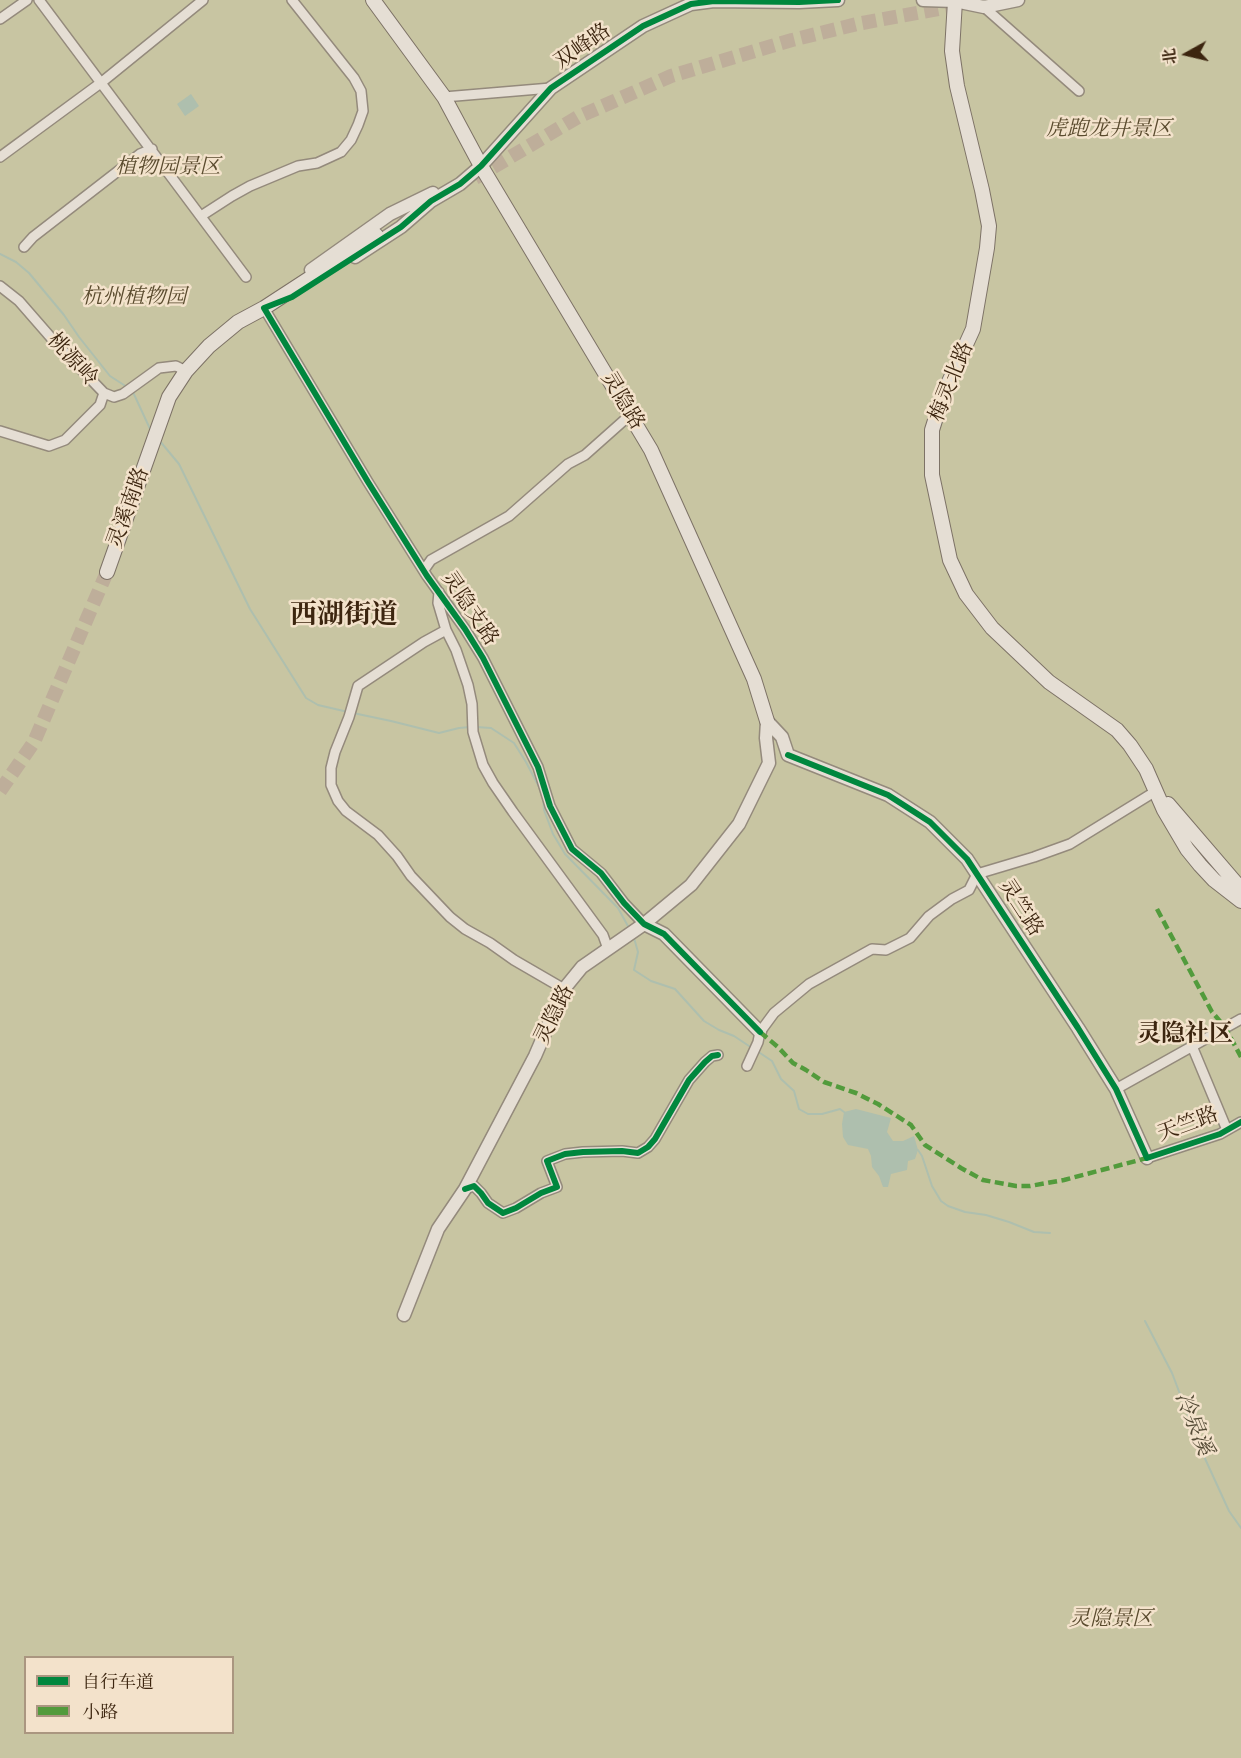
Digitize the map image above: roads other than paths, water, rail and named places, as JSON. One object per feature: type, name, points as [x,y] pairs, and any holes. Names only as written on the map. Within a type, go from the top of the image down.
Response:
[{"type":"main road","name":"灵隐路","points":[[373,0],[444,97],[481,166],[651,450],[750,668],[767,722]]},
{"type":"main road","name":"梅灵北路","points":[[956,0],[952,51],[957,86],[989,226],[973,329],[943,395],[932,430],[932,474],[950,560],[966,594],[992,628],[1049,682],[1117,730],[1130,745],[1146,769],[1172,824],[1200,865],[1214,880],[1241,901]]},
{"type":"main road","points":[[186,371],[238,322],[264,308],[376,235]]},
{"type":"main road","name":"灵溪南路","points":[[107,572],[169,397],[186,371]]},
{"type":"main road","name":"梅灵北路","points":[[1156,791],[1241,889]]},
{"type":"street","points":[[0,19],[27,0]]},
{"type":"street","points":[[39,0],[246,277]]},
{"type":"street","points":[[0,157],[102,82],[203,0]]},
{"type":"street","points":[[201,216],[250,186],[298,166],[317,163],[341,152],[351,140],[358,125],[363,111],[361,91],[354,78],[292,0]]},
{"type":"street","name":"双峰路","points":[[264,308],[292,297],[401,227],[431,201],[460,183],[481,166],[551,88],[643,26],[691,4],[714,0],[798,2],[838,0]]},
{"type":"street","points":[[923,0],[956,0],[984,7],[1018,0]]},
{"type":"street","points":[[984,7],[1079,91]]},
{"type":"street","points":[[444,97],[551,88]]},
{"type":"street","points":[[24,247],[33,237],[140,154],[152,149]]},
{"type":"street","name":"桃源岭","points":[[0,286],[19,302],[104,393],[114,397],[159,368],[176,366],[186,371]]},
{"type":"street","name":"灵隐支路","points":[[264,308],[368,482],[465,629],[497,683],[538,767],[550,806],[572,849],[601,873],[642,926]]},
{"type":"street","points":[[0,431],[49,446],[65,440],[100,405],[104,393]]},
{"type":"street","points":[[424,570],[431,560],[509,516],[568,464],[585,455],[630,415]]},
{"type":"street","points":[[439,592],[438,603],[446,630],[456,650],[468,685],[472,704],[472,727],[483,765],[493,783],[603,934],[608,949]]},
{"type":"street","points":[[446,630],[358,686],[354,704],[335,752],[331,768],[331,785],[338,801],[346,811],[378,835],[411,876],[450,917],[514,960],[564,988]]},
{"type":"street","points":[[767,722],[782,737],[788,755],[769,764],[767,722]]},
{"type":"street","name":"灵竺路","points":[[788,755],[888,795],[930,822],[967,859],[1116,1089],[1147,1158]]},
{"type":"street","name":"灵隐路","points":[[404,1316],[438,1229],[465,1189],[535,1056],[564,988],[582,967],[642,926],[691,885],[739,824],[769,764]]},
{"type":"street","points":[[747,1066],[758,1039],[774,1013],[808,984],[872,949],[886,950],[910,939],[929,916],[969,890],[977,874],[1070,844],[1156,791]]},
{"type":"street","points":[[642,926],[664,934],[758,1039]]},
{"type":"street","points":[[1116,1089],[1241,1019]]},
{"type":"street","points":[[1192,1046],[1227,1130]]},
{"type":"street","points":[[465,1189],[474,1186],[488,1203],[503,1213],[557,1186],[547,1161],[565,1154],[583,1152],[638,1153],[655,1139],[688,1080],[712,1056],[718,1055]]},
{"type":"street","name":"天竺路","points":[[1147,1158],[1227,1130],[1241,1122]]},
{"type":"waterway","points":[[0,254],[16,262],[29,273],[110,376],[127,387]]},
{"type":"waterway","points":[[132,390],[151,431]]},
{"type":"waterway","points":[[159,440],[179,464],[250,609],[306,698],[318,705],[348,712]]},
{"type":"waterway","points":[[353,713],[439,733],[470,727]]},
{"type":"waterway","points":[[476,727],[491,728],[514,743],[539,787]]},
{"type":"waterway","points":[[543,795],[544,810],[553,834],[565,854],[618,908],[629,928]]},
{"type":"waterway","points":[[634,938],[638,952],[634,970],[651,981],[675,989],[704,1021],[752,1048]]},
{"type":"waterway","points":[[757,1051],[772,1061],[781,1079],[794,1091],[799,1109],[808,1114],[822,1114],[840,1109],[844,1112]]},
{"type":"waterway","points":[[918,1150],[932,1186],[941,1201],[948,1206],[965,1212],[986,1215],[1034,1232],[1050,1233]]},
{"type":"waterway","name":"冷泉溪","points":[[1145,1321],[1172,1373],[1202,1452],[1229,1511],[1241,1528]]},
{"type":"tunnel","points":[[475,178],[578,117],[671,76],[792,40],[857,24],[987,0]]},
{"type":"tunnel","points":[[0,791],[34,742],[107,572]]},
{"type":"district","name":"西湖街道","points":[[344,616]]},
{"type":"district","name":"灵隐社区","points":[[1185,1035]]},
{"type":"park label","name":"虎跑龙井景区","points":[[1109,130]]},
{"type":"park label","name":"植物园景区","points":[[168,168]]},
{"type":"park label","name":"杭州植物园","points":[[134,298]]},
{"type":"park label","name":"灵隐景区","points":[[1111,1620]]}]
